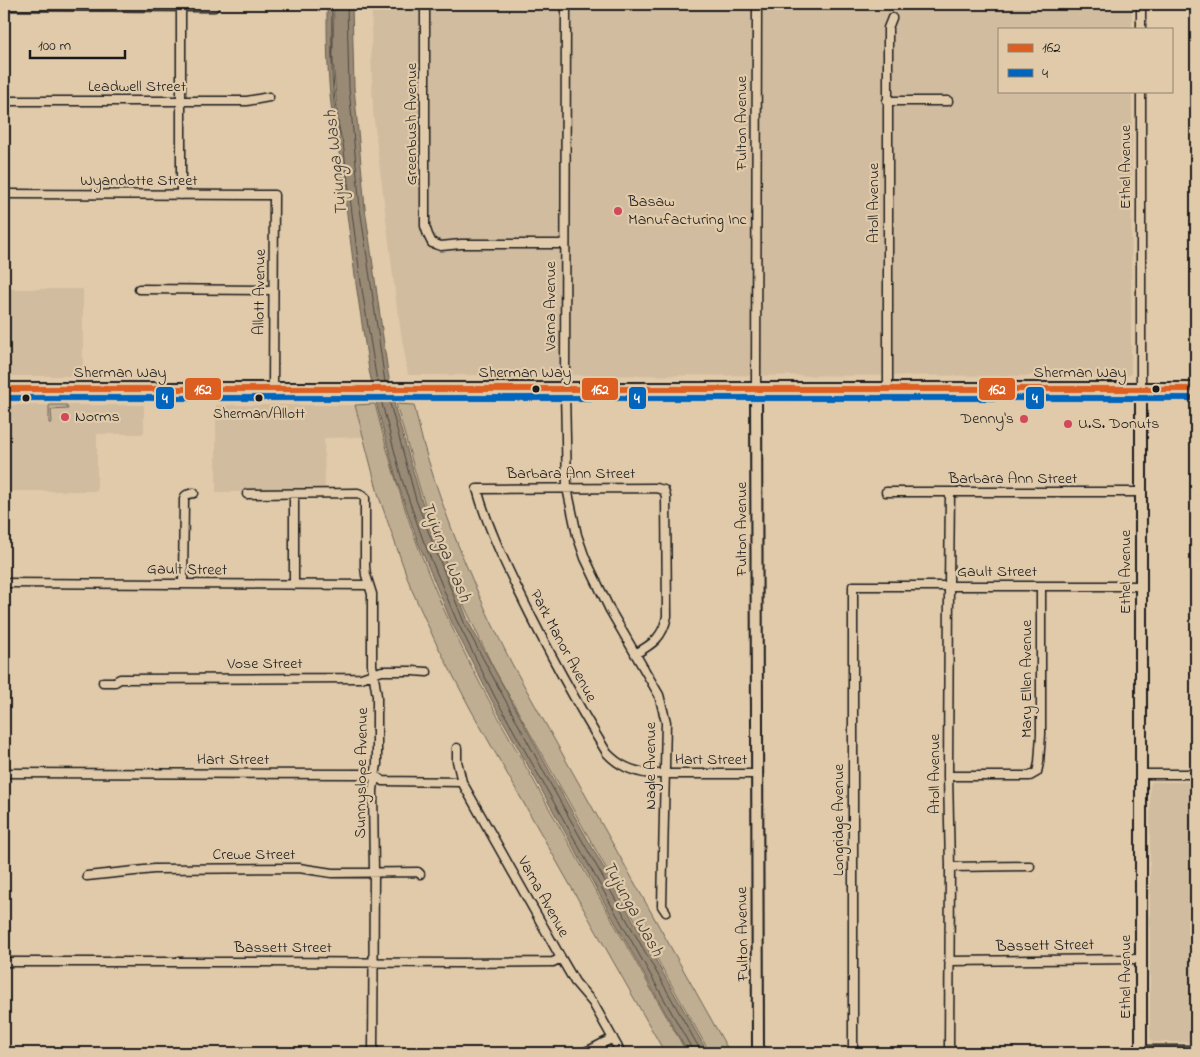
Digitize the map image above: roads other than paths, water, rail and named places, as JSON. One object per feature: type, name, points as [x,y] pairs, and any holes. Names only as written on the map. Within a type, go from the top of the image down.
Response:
[{"type":"main road","name":"Sherman Way","points":[[4,389],[1196,389]]},
{"type":"street","name":"Greenbush Avenue","points":[[425,4],[425,226],[432,243],[441,246],[461,244],[565,244]]},
{"type":"street","name":"Varna Avenue","points":[[566,4],[565,390],[567,488],[577,535],[586,558],[610,610],[635,654]]},
{"type":"street","name":"Fulton Avenue","points":[[757,4],[758,1053]]},
{"type":"street","points":[[1142,4],[1142,28]]},
{"type":"street","points":[[4,6],[214,7]]},
{"type":"street","points":[[180,195],[181,7]]},
{"type":"street","name":"Atoll Avenue","points":[[888,389],[888,28],[892,18]]},
{"type":"street","name":"Ethel Avenue","points":[[1141,92],[1141,1052]]},
{"type":"street","name":"Leadwell Street","points":[[4,101],[247,100],[269,97]]},
{"type":"street","points":[[888,101],[948,101]]},
{"type":"street","name":"Wyandotte Street","points":[[4,194],[274,195]]},
{"type":"street","name":"Allott Avenue","points":[[273,389],[274,195]]},
{"type":"street","points":[[139,289],[273,290]]},
{"type":"street","name":"Barbara Ann Street","points":[[477,489],[656,488],[664,490],[666,497],[665,625],[655,642],[635,654]]},
{"type":"street","name":"Park Manor Avenue","points":[[477,489],[504,560],[537,629],[607,753],[614,761],[626,768],[650,774],[666,774]]},
{"type":"street","name":"Sunnyslope Avenue","points":[[294,494],[358,492],[365,498],[365,566],[372,597],[373,674],[377,696],[377,764],[373,790],[373,1053]]},
{"type":"street","name":"Barbara Ann Street","points":[[886,492],[1141,492]]},
{"type":"street","name":"Atoll Avenue","points":[[950,492],[948,586],[950,868],[948,1046],[952,1053]]},
{"type":"street","points":[[183,584],[184,499],[187,494],[194,493]]},
{"type":"street","points":[[247,494],[294,494],[294,585]]},
{"type":"street","name":"Gault Street","points":[[4,583],[369,585]]},
{"type":"street","name":"Gault Street","points":[[853,586],[1141,586]]},
{"type":"street","name":"Longridge Avenue","points":[[853,586],[853,1053]]},
{"type":"street","name":"Mary Ellen Avenue","points":[[948,776],[1030,776],[1037,772],[1041,734],[1040,586]]},
{"type":"street","name":"Nagle Avenue","points":[[635,654],[659,695],[666,722],[662,906],[666,912]]},
{"type":"street","name":"Vose Street","points":[[103,682],[116,682],[120,679],[361,678],[382,671],[414,670],[427,672]]},
{"type":"street","name":"Varna Avenue","points":[[457,748],[457,761],[462,782],[561,958],[576,982],[593,1003],[621,1053]]},
{"type":"street","name":"Hart Street","points":[[4,773],[364,774],[375,776],[383,781],[462,782]]},
{"type":"street","name":"Hart Street","points":[[666,774],[757,774]]},
{"type":"street","points":[[1142,774],[1196,774]]},
{"type":"street","points":[[950,868],[1030,866]]},
{"type":"street","name":"Crewe Street","points":[[87,876],[154,869],[299,868],[332,873],[418,872],[420,874]]},
{"type":"street","name":"Bassett Street","points":[[4,962],[460,963],[553,962],[561,958]]},
{"type":"street","name":"Bassett Street","points":[[949,961],[1141,958]]},
{"type":"street","points":[[582,1053],[612,1038]]},
{"type":"street","points":[[1141,1052],[1196,1050]]},
{"type":"water","points":[[327,4],[332,4],[332,79],[335,119],[339,134],[333,59],[334,4],[352,4],[354,87],[365,208],[388,373],[395,408],[421,499],[469,623],[557,785],[708,1053],[688,1053],[492,701],[451,621],[418,542],[397,481],[369,370],[329,89]]},
{"type":"place","name":"Basaw Manufacturing Inc","points":[[618,211]]},
{"type":"place","name":"Sherman/Allott","points":[[259,398]]},
{"type":"place","name":"Norms","points":[[65,417]]},
{"type":"place","name":"Denny's","points":[[1024,419]]},
{"type":"place","name":"U.S. Donuts","points":[[1068,424]]},
{"type":"water label","name":"Tujunga Wash","points":[[337,163]]},
{"type":"water label","name":"Tujunga Wash","points":[[445,552]]},
{"type":"water label","name":"Tujunga Wash","points":[[632,909]]}]
